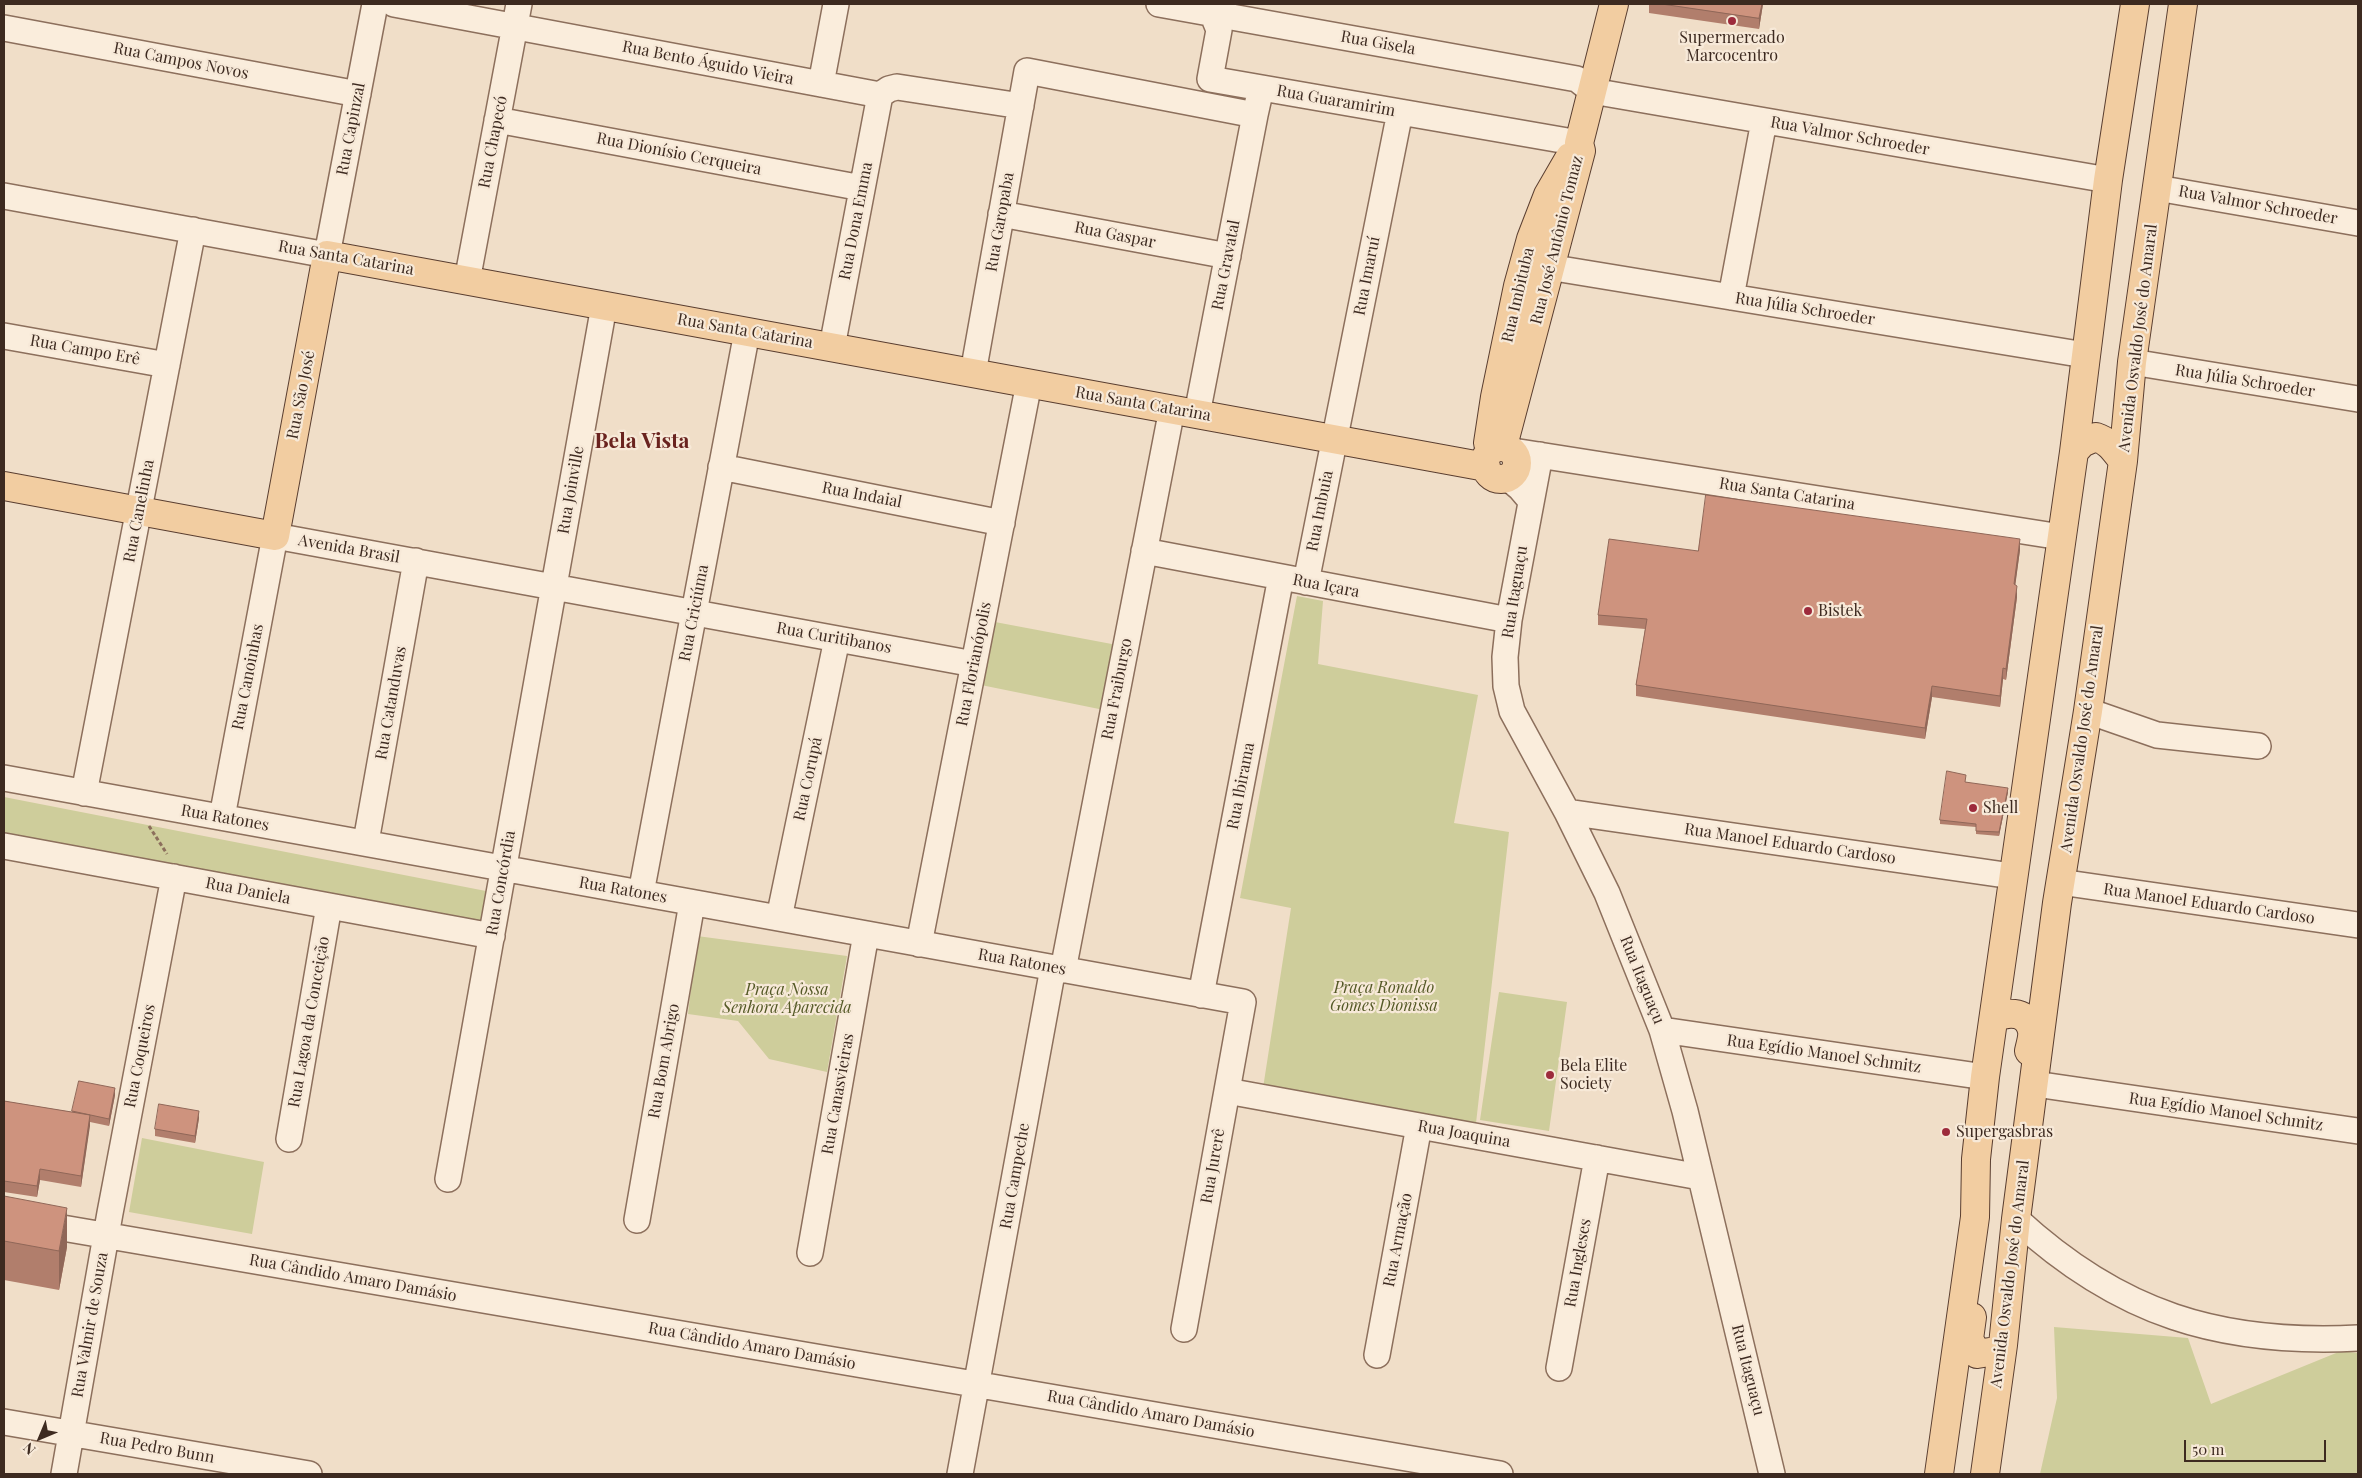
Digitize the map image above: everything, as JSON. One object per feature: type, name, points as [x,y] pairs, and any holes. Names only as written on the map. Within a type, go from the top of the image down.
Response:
[{"type":"main road","name":"Rua José Antônio Tomaz","points":[[1499,460],[1537,265],[1581,151],[1579,143],[1614,4]]},
{"type":"main road","points":[[1940,1474],[1975,1217],[1976,1160],[1985,1077],[2012,876],[2074,452],[2108,180],[2134,4]]},
{"type":"main road","name":"Avenida Osvaldo José do Amaral","points":[[1985,1474],[2003,1345],[2016,1219],[2060,882],[2088,712],[2123,461],[2132,362],[2183,4]]},
{"type":"main road","name":"Rua Santa Catarina","points":[[327,255],[1334,439],[1499,460]]},
{"type":"main road","name":"Rua São José","points":[[275,536],[327,255]]},
{"type":"main road","points":[[2074,452],[2082,443],[2096,437],[2104,439],[2123,461]]},
{"type":"main road","name":"Avenida Brasil","points":[[4,486],[275,536]]},
{"type":"main road","points":[[1994,1018],[2015,1012],[2026,1019],[2032,1032],[2024,1090],[2028,1130]]},
{"type":"main road","points":[[1975,1217],[1980,1265],[1969,1339],[1977,1354],[1996,1351],[2003,1345]]},
{"type":"street","name":"Rua Capinzal","points":[[327,255],[375,4]]},
{"type":"street","name":"Rua Bento Águido Vieira","points":[[394,4],[517,15],[821,84],[880,95],[889,89],[897,87],[1021,106]]},
{"type":"street","points":[[821,84],[836,4]]},
{"type":"street","name":"Rua Gisela","points":[[1160,4],[1213,8],[1577,79],[1592,92]]},
{"type":"street","points":[[1213,8],[1219,30],[1210,79],[1261,88]]},
{"type":"street","name":"Rua Chapecó","points":[[467,280],[517,15]]},
{"type":"street","name":"Rua Campos Novos","points":[[4,28],[358,94]]},
{"type":"street","name":"Rua Garopaba","points":[[973,373],[1027,71],[1255,115]]},
{"type":"street","name":"Rua Guaramirim","points":[[1255,115],[1261,88],[1579,143]]},
{"type":"street","name":"Rua Valmor Schroeder","points":[[1592,92],[2108,180]]},
{"type":"street","name":"Rua Dona Emma","points":[[832,347],[880,95]]},
{"type":"street","name":"Rua Imaruí","points":[[1334,439],[1400,112]]},
{"type":"street","name":"Rua Gravatal","points":[[1184,412],[1228,256],[1255,115]]},
{"type":"street","name":"Rua Dionísio Cerqueira","points":[[497,120],[862,188]]},
{"type":"street","points":[[1731,297],[1764,121]]},
{"type":"street","name":"Rua Valmor Schroeder","points":[[2157,188],[2358,223]]},
{"type":"street","name":"Rua Santa Catarina","points":[[4,196],[327,255]]},
{"type":"street","name":"Rua Gaspar","points":[[1001,214],[1228,256]]},
{"type":"street","name":"Rua Canelinha","points":[[84,793],[193,230]]},
{"type":"street","name":"Rua Júlia Schroeder","points":[[1537,265],[2085,354]]},
{"type":"street","name":"Rua Joinville","points":[[554,587],[604,306]]},
{"type":"street","name":"Rua Criciúma","points":[[642,894],[747,332]]},
{"type":"street","name":"Rua Campo Erê","points":[[4,336],[167,366]]},
{"type":"street","name":"Rua Júlia Schroeder","points":[[2132,362],[2358,399]]},
{"type":"street","name":"Rua Florianópolis","points":[[920,944],[1029,383]]},
{"type":"street","name":"Rua Fraiburgo","points":[[1058,969],[1144,551],[1184,412]]},
{"type":"street","name":"Rua Imbuia","points":[[1306,582],[1334,439]]},
{"type":"street","name":"Rua Santa Catarina","points":[[1499,460],[1540,455],[2061,537]]},
{"type":"street","name":"Rua Itaguaçu","points":[[1540,455],[1509,620],[1505,671],[1512,711],[1568,812],[1607,893],[1662,1030],[1700,1177],[1772,1474]]},
{"type":"street","points":[[1499,460],[1531,502]]},
{"type":"street","name":"Rua Indaial","points":[[722,467],[1002,523]]},
{"type":"street","name":"Avenida Brasil","points":[[275,536],[694,612]]},
{"type":"street","name":"Rua Canoinhas","points":[[222,818],[275,536]]},
{"type":"street","name":"Rua Içara","points":[[1144,551],[1509,620]]},
{"type":"street","name":"Rua Catanduvas","points":[[360,842],[367,836],[416,562]]},
{"type":"street","name":"Rua Ibirama","points":[[1201,994],[1281,577]]},
{"type":"street","name":"Rua Concórdia","points":[[448,1179],[554,587]]},
{"type":"street","name":"Rua Curitibanos","points":[[694,612],[974,664]]},
{"type":"street","name":"Rua Corupá","points":[[779,918],[837,639]]},
{"type":"street","points":[[2088,712],[2157,735],[2258,746]]},
{"type":"street","name":"Rua Ratones","points":[[4,778],[1243,1002]]},
{"type":"street","name":"Rua Manoel Eduardo Cardoso","points":[[1568,812],[2012,876]]},
{"type":"street","name":"Rua Daniela","points":[[4,846],[492,936]]},
{"type":"street","name":"Rua Coqueiros","points":[[106,1235],[178,878]]},
{"type":"street","name":"Rua Manoel Eduardo Cardoso","points":[[2060,882],[2358,925]]},
{"type":"street","name":"Rua Bom Abrigo","points":[[637,1220],[692,903]]},
{"type":"street","name":"Rua Lagoa da Conceição","points":[[289,1139],[329,906]]},
{"type":"street","name":"Rua Canasvieiras","points":[[810,1253],[866,934]]},
{"type":"street","name":"Rua Campeche","points":[[960,1474],[1058,969]]},
{"type":"street","name":"Rua Jurerê","points":[[1184,1329],[1243,1002]]},
{"type":"street","name":"Rua Egídio Manoel Schmitz","points":[[1662,1030],[1985,1077]]},
{"type":"street","name":"Rua Egídio Manoel Schmitz","points":[[2035,1084],[2358,1131]]},
{"type":"street","name":"Rua Joaquina","points":[[1227,1091],[1700,1177]]},
{"type":"street","name":"Rua Armação","points":[[1377,1355],[1419,1126]]},
{"type":"street","name":"Rua Ingleses","points":[[1559,1368],[1598,1158]]},
{"type":"street","name":"Rua Cândido Amaro Damásio","points":[[4,1218],[1500,1474]]},
{"type":"street","points":[[2016,1219],[2058,1256],[2086,1274],[2130,1299],[2179,1319],[2228,1332],[2273,1338],[2299,1340],[2358,1338]]},
{"type":"street","name":"Rua Valmir de Souza","points":[[64,1474],[106,1235]]},
{"type":"street","name":"Rua Pedro Bunn","points":[[4,1422],[309,1474]]},
{"type":"path","points":[[134,802],[178,878]]},
{"type":"green space","name":"Praça Ronaldo Gomes Dionissa","points":[[1297,596],[1323,601],[1318,664],[1478,695],[1454,823],[1509,832],[1475,1132],[1263,1088],[1291,908],[1240,898]]},
{"type":"green space","points":[[995,622],[1117,645],[1104,710],[981,685]]},
{"type":"green space","points":[[4,797],[491,892],[486,925],[4,837]]},
{"type":"green space","name":"Praça Nossa Senhora Aparecida","points":[[697,936],[847,956],[827,1072],[769,1059],[738,1021],[688,1014]]},
{"type":"green space","points":[[1499,992],[1567,1002],[1549,1131],[1480,1120]]},
{"type":"green space","points":[[142,1138],[264,1162],[252,1234],[129,1212]]},
{"type":"green space","points":[[2054,1327],[2188,1338],[2211,1404],[2341,1351],[2358,1353],[2358,1474],[2040,1474],[2057,1398]]},
{"type":"building","points":[[1662,4],[1762,4],[1759,18]]},
{"type":"building","name":"Bistek","points":[[1706,495],[2020,539],[2014,584],[2017,586],[2006,669],[2003,668],[2000,696],[1932,686],[1925,728],[1636,685],[1647,619],[1598,615],[1609,539],[1698,551]]},
{"type":"building","name":"Shell","points":[[1947,771],[1966,775],[1965,782],[2008,788],[1999,832],[1976,831],[1976,824],[1940,820]]},
{"type":"building","points":[[79,1081],[115,1088],[109,1119],[72,1111]]},
{"type":"building","points":[[4,1101],[90,1115],[81,1176],[40,1169],[37,1186],[4,1181]]},
{"type":"building","points":[[159,1104],[199,1111],[195,1136],[155,1129]]},
{"type":"building","points":[[4,1196],[67,1208],[59,1251],[4,1241]]},
{"type":"place","name":"Supermercado Marcocentro","points":[[1732,21]]},
{"type":"place","name":"Bistek","points":[[1808,611]]},
{"type":"place","name":"Shell","points":[[1973,808]]},
{"type":"place","name":"Bela Elite Society","points":[[1550,1075]]},
{"type":"place","name":"Supergasbras","points":[[1946,1132]]},
{"type":"district","name":"Bela Vista","points":[[642,441]]}]
